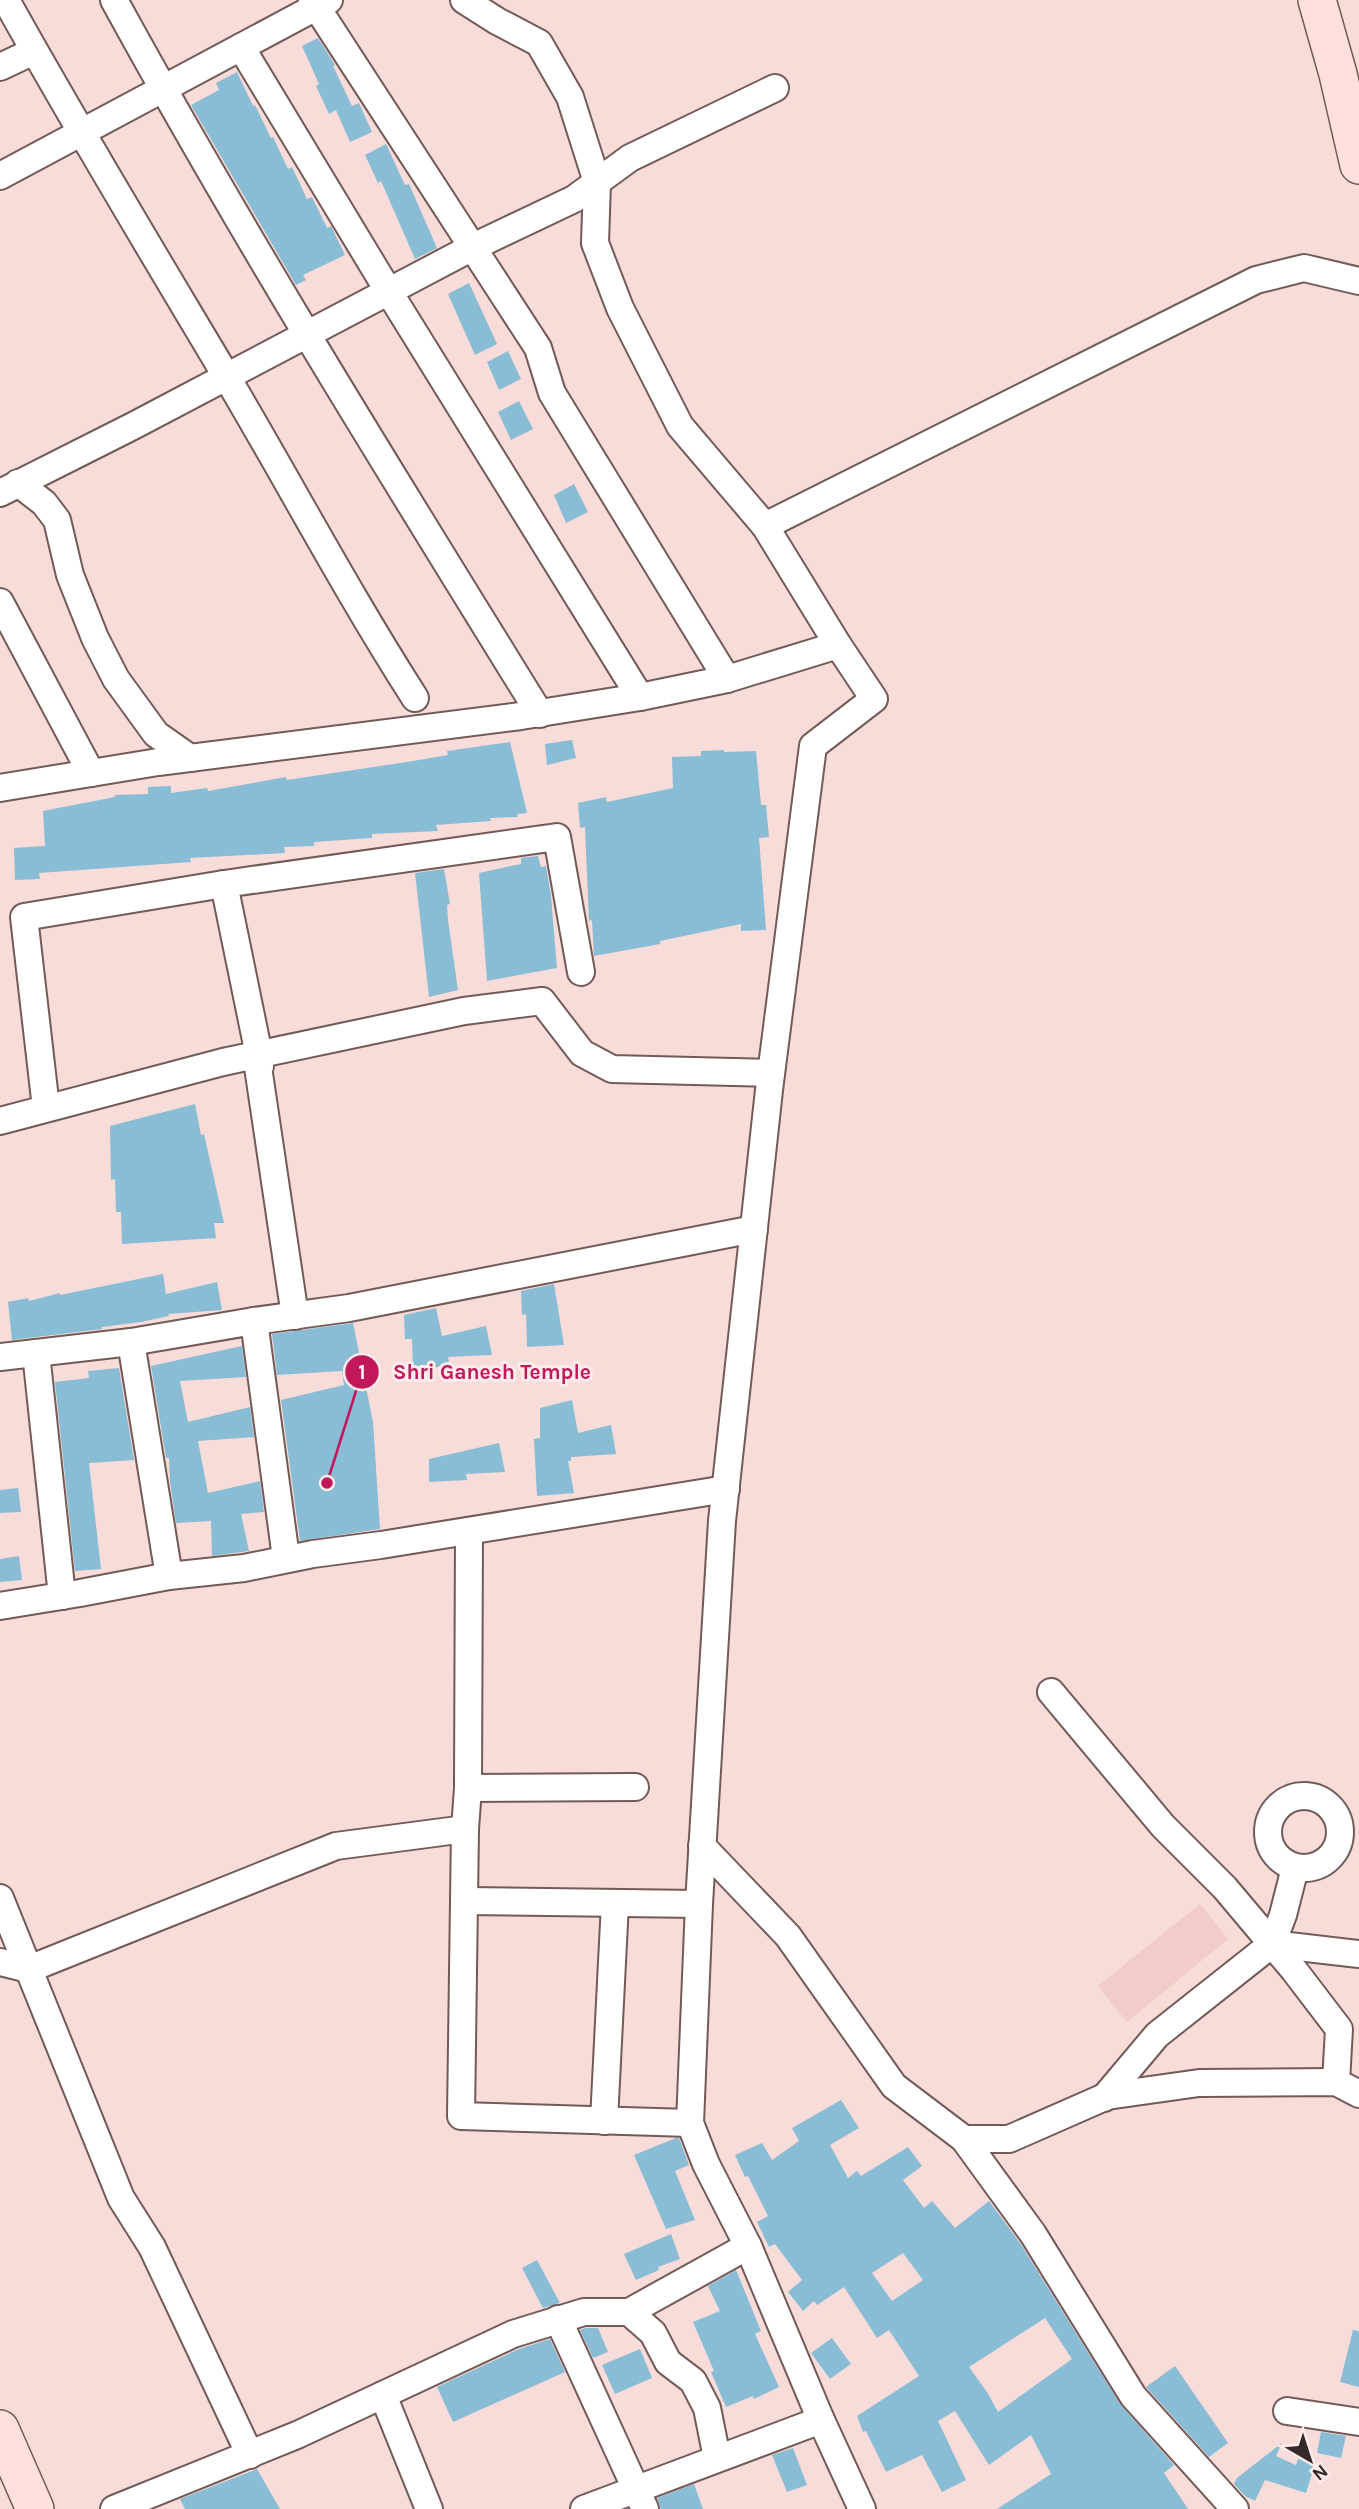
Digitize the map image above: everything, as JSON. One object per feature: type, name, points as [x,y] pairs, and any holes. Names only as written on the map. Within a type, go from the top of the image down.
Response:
[{"type":"street","points":[[6,0],[80,134],[226,376],[365,621],[415,698]]},
{"type":"street","points":[[114,0],[306,336],[540,714]]},
{"type":"street","points":[[464,0],[497,22],[539,43],[570,97],[597,182],[595,243],[620,308],[680,426],[765,526],[874,699],[813,746],[771,1073],[726,1489],[702,1846],[690,2123],[706,2164],[748,2246],[821,2420],[862,2509]]},
{"type":"street","points":[[1317,0],[1359,165]]},
{"type":"street","points":[[1342,0],[1359,61]]},
{"type":"street","points":[[0,176],[241,47],[319,2],[471,248],[538,348],[552,393],[727,679]]},
{"type":"street","points":[[241,47],[640,697]]},
{"type":"street","points":[[0,67],[34,51]]},
{"type":"street","points":[[9,488],[133,426],[471,248],[574,199],[630,158],[775,88]]},
{"type":"street","points":[[765,526],[1256,280],[1304,268],[1359,281]]},
{"type":"street","points":[[9,488],[44,503],[57,520],[70,575],[116,679],[156,734],[190,758]]},
{"type":"street","points":[[0,602],[91,773]]},
{"type":"street","points":[[0,788],[190,758],[540,714],[640,697],[727,679],[838,645]]},
{"type":"street","points":[[46,1108],[24,916],[224,884],[557,837],[581,972]]},
{"type":"street","points":[[224,884],[259,1055],[258,1067],[295,1316]]},
{"type":"street","points":[[0,1121],[259,1055],[464,1011],[542,1001],[582,1053],[612,1069],[771,1073]]},
{"type":"street","points":[[0,1357],[131,1342],[349,1308],[754,1229]]},
{"type":"street","points":[[254,1321],[286,1558]]},
{"type":"street","points":[[131,1342],[169,1576]]},
{"type":"street","points":[[36,1353],[62,1596]]},
{"type":"street","points":[[0,1606],[169,1576],[244,1568],[286,1558],[726,1489]]},
{"type":"street","points":[[469,1531],[468,1788],[465,1829],[461,2116],[690,2123]]},
{"type":"street","points":[[964,2139],[1009,2138],[1104,2098],[1199,2084],[1348,2088],[1339,2029],[1225,1888],[1163,1826],[1051,1692]]},
{"type":"street","points":[[468,1788],[635,1787]]},
{"type":"street","points":[[0,1962],[29,1969],[336,1846],[465,1829]]},
{"type":"street","points":[[702,1846],[788,1936],[843,2018],[894,2086],[964,2139],[1033,2234],[1133,2396],[1236,2509]]},
{"type":"street","points":[[1104,2098],[1157,2035],[1272,1944],[1283,1915],[1295,1868]]},
{"type":"street","points":[[0,1898],[121,2198],[152,2247],[250,2455]]},
{"type":"street","points":[[464,1901],[699,1904]]},
{"type":"street","points":[[604,2121],[615,1903]]},
{"type":"street","points":[[1272,1944],[1359,1954]]},
{"type":"street","points":[[114,2509],[250,2455],[513,2334],[584,2312],[629,2312],[748,2246]]},
{"type":"street","points":[[629,2312],[653,2333],[668,2362],[693,2381],[707,2408],[717,2458]]},
{"type":"street","points":[[558,2319],[640,2499]]},
{"type":"street","points":[[383,2395],[429,2509]]},
{"type":"street","points":[[1287,2412],[1359,2422]]},
{"type":"street","points":[[584,2509],[640,2499],[717,2458],[821,2420]]},
{"type":"street","points":[[0,2429],[35,2509]]},
{"type":"shaded area","points":[[1200,1904],[1228,1939],[1127,2022],[1098,1986]]},
{"type":"building","points":[[318,38],[335,65],[333,66],[352,106],[359,103],[372,132],[350,142],[336,110],[329,114],[302,46]]},
{"type":"building","points":[[237,72],[288,169],[292,167],[307,199],[312,197],[327,228],[331,226],[345,255],[303,275],[306,280],[296,285],[191,105],[219,90],[216,83]]},
{"type":"building","points":[[386,144],[405,185],[409,184],[437,248],[415,259],[381,181],[378,183],[365,155]]},
{"type":"building","points":[[469,283],[497,344],[475,355],[448,294]]},
{"type":"building","points":[[508,351],[521,379],[499,390],[487,362]]},
{"type":"building","points":[[519,401],[533,429],[511,440],[498,412]]},
{"type":"building","points":[[574,484],[588,512],[566,523],[554,495]]},
{"type":"building","points":[[572,740],[576,758],[547,765],[545,744]]},
{"type":"building","points":[[510,742],[527,813],[517,814],[518,817],[436,825],[438,831],[372,834],[372,838],[314,842],[314,846],[284,847],[285,853],[190,858],[191,862],[39,873],[40,879],[15,880],[14,848],[45,846],[43,811],[115,795],[148,794],[148,787],[171,786],[171,793],[207,788],[208,791],[286,777],[287,780],[413,761],[448,755],[447,751]]},
{"type":"building","points":[[701,751],[756,751],[761,805],[766,805],[769,837],[759,838],[766,930],[741,931],[741,924],[660,941],[660,944],[594,956],[592,920],[589,921],[585,827],[580,828],[578,803],[606,797],[607,802],[673,788],[672,757],[701,756]]},
{"type":"building","points":[[538,856],[541,867],[546,866],[557,968],[487,981],[479,873],[521,864],[521,858]]},
{"type":"building","points":[[444,869],[458,990],[429,997],[415,873]]},
{"type":"building","points":[[195,1104],[224,1223],[214,1223],[216,1238],[122,1244],[121,1212],[116,1212],[115,1179],[111,1180],[110,1126]]},
{"type":"building","points":[[163,1274],[166,1294],[217,1282],[222,1310],[168,1314],[169,1316],[102,1329],[12,1340],[8,1302],[28,1298],[29,1301]]},
{"type":"building","points":[[554,1284],[564,1345],[527,1347],[526,1314],[522,1315],[521,1291]]},
{"type":"building","points":[[436,1308],[442,1336],[486,1326],[492,1355],[448,1357],[450,1366],[413,1369],[412,1339],[405,1339],[404,1315]]},
{"type":"building","points":[[353,1323],[373,1422],[380,1529],[300,1541],[281,1400],[344,1385],[342,1371],[277,1375],[272,1334]]},
{"type":"building","points":[[242,1346],[246,1377],[180,1381],[188,1422],[250,1407],[254,1437],[198,1441],[208,1493],[260,1481],[264,1512],[241,1514],[249,1551],[212,1556],[211,1521],[176,1523],[169,1458],[166,1458],[151,1366]]},
{"type":"building","points":[[119,1368],[134,1460],[89,1463],[101,1569],[75,1571],[55,1382],[89,1378],[88,1371]]},
{"type":"building","points":[[572,1400],[578,1433],[611,1425],[616,1454],[571,1457],[571,1461],[568,1461],[574,1493],[537,1496],[534,1439],[540,1438],[540,1408]]},
{"type":"building","points":[[499,1443],[505,1472],[466,1474],[467,1480],[429,1482],[429,1459]]},
{"type":"building","points":[[18,1488],[21,1512],[0,1513],[0,1490]]},
{"type":"building","points":[[19,1556],[22,1580],[0,1582],[0,1559]]},
{"type":"building","points":[[841,2100],[859,2128],[830,2145],[848,2178],[857,2171],[861,2176],[908,2147],[922,2166],[903,2180],[924,2208],[932,2201],[955,2228],[989,2201],[1020,2243],[1120,2404],[1174,2465],[1164,2473],[1188,2509],[997,2509],[1051,2474],[1031,2435],[989,2465],[955,2411],[938,2421],[966,2480],[942,2492],[922,2455],[886,2472],[857,2416],[919,2376],[889,2330],[877,2338],[844,2287],[817,2305],[814,2301],[803,2311],[788,2292],[802,2280],[775,2244],[769,2247],[757,2222],[768,2216],[735,2155],[762,2143],[772,2160],[799,2141],[792,2128]],"holes":[[[903,2253],[923,2280],[892,2301],[872,2273]],[[1045,2318],[1072,2359],[998,2412],[969,2367]]]},
{"type":"building","points":[[679,2138],[689,2165],[675,2171],[695,2220],[666,2229],[634,2155]]},
{"type":"building","points":[[671,2234],[680,2259],[658,2267],[659,2270],[636,2280],[624,2254]]},
{"type":"building","points":[[537,2260],[560,2303],[543,2308],[522,2268]]},
{"type":"building","points":[[736,2270],[761,2331],[755,2334],[779,2387],[754,2399],[753,2396],[726,2407],[693,2322],[720,2311],[708,2286]]},
{"type":"building","points":[[598,2328],[608,2352],[593,2358],[580,2330]]},
{"type":"building","points":[[1353,2330],[1359,2331],[1359,2387],[1340,2382]]},
{"type":"building","points":[[832,2338],[851,2364],[830,2379],[811,2353]]},
{"type":"building","points":[[550,2339],[565,2372],[453,2422],[437,2387],[519,2349]]},
{"type":"building","points":[[640,2349],[652,2378],[615,2394],[602,2365]]},
{"type":"building","points":[[1175,2366],[1228,2443],[1209,2457],[1146,2387]]},
{"type":"building","points":[[1321,2432],[1346,2436],[1341,2458],[1317,2453]]},
{"type":"building","points":[[1282,2443],[1276,2456],[1296,2465],[1298,2459],[1315,2464],[1306,2493],[1265,2480],[1255,2501],[1245,2496],[1234,2484],[1237,2478]]},
{"type":"building","points":[[793,2448],[807,2485],[787,2492],[772,2455]]},
{"type":"building","points":[[257,2469],[280,2509],[185,2509],[180,2499]]},
{"type":"building","points":[[694,2484],[703,2509],[661,2509],[657,2498]]},
{"type":"place","name":"Shri Ganesh Temple","points":[[327,1483]]}]
